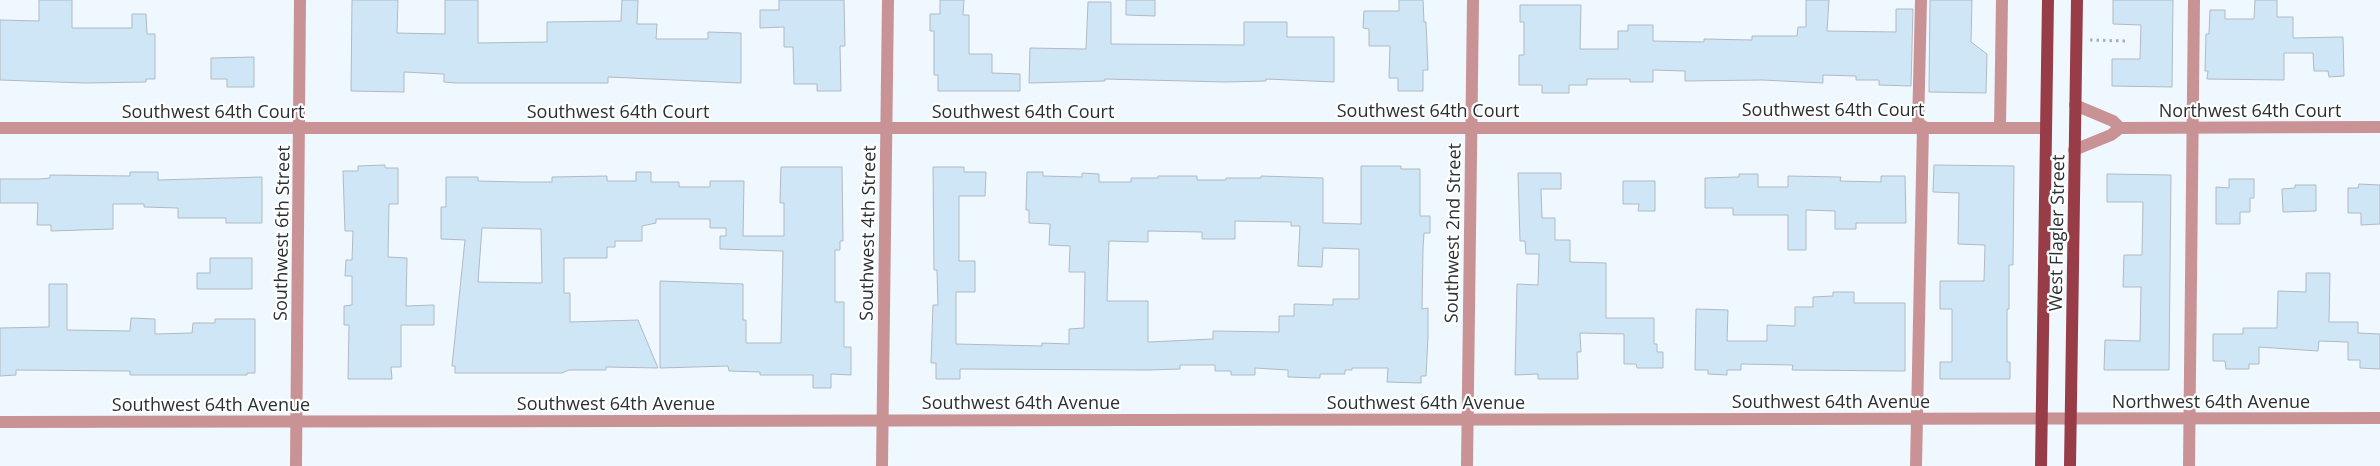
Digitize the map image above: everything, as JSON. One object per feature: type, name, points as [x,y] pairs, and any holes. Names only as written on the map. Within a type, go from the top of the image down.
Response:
[{"type":"main road","name":"West Flagler Street","points":[[2041,466],[2048,0]]},
{"type":"main road","name":"West Flagler Street","points":[[2070,466],[2077,0]]},
{"type":"street","name":"Southwest 6th Street","points":[[296,466],[300,0]]},
{"type":"street","name":"Southwest 4th Street","points":[[882,466],[888,0]]},
{"type":"street","name":"Southwest 2nd Street","points":[[1467,466],[1473,0]]},
{"type":"street","points":[[1916,466],[1921,0]]},
{"type":"street","points":[[2000,127],[2002,0]]},
{"type":"street","points":[[2189,466],[2194,0]]},
{"type":"street","points":[[2075,105],[2113,121],[2120,128]]},
{"type":"street","name":"Southwest 64th Court","points":[[0,128],[1920,126],[2046,128]]},
{"type":"street","name":"Northwest 64th Court","points":[[2074,150],[2111,135],[2120,128],[2380,127]]},
{"type":"street","name":"Southwest 64th Avenue","points":[[0,422],[2042,418]]},
{"type":"street","name":"Northwest 64th Avenue","points":[[2042,418],[2380,418]]},
{"type":"path","points":[[2089,40],[2125,41]]},
{"type":"building","points":[[39,0],[72,0],[72,28],[132,28],[132,14],[146,14],[147,34],[155,34],[155,79],[146,79],[146,82],[85,83],[0,80],[0,20],[39,21]]},
{"type":"building","points":[[352,0],[398,0],[397,33],[445,34],[445,0],[478,0],[478,43],[547,42],[547,22],[621,21],[622,0],[638,0],[637,24],[657,24],[656,39],[708,39],[708,32],[741,33],[741,83],[608,77],[608,83],[456,83],[444,82],[444,74],[404,72],[404,92],[351,91]]},
{"type":"building","points":[[779,0],[844,0],[845,46],[840,46],[841,91],[817,91],[817,84],[794,84],[793,47],[784,47],[784,27],[760,28],[760,10],[779,10]]},
{"type":"building","points":[[940,0],[964,0],[963,15],[969,15],[969,54],[992,54],[992,73],[1020,74],[1020,91],[938,91],[938,75],[934,75],[934,31],[930,31],[930,14],[940,14]]},
{"type":"building","points":[[1126,0],[1155,0],[1155,16],[1126,15]]},
{"type":"building","points":[[1399,0],[1423,0],[1428,70],[1423,70],[1423,91],[1398,91],[1398,78],[1389,78],[1390,46],[1369,46],[1369,29],[1363,28],[1364,11],[1399,11]]},
{"type":"building","points":[[1806,0],[1829,0],[1827,31],[1896,32],[1896,9],[1913,9],[1911,86],[1879,85],[1879,80],[1856,80],[1856,76],[1823,75],[1823,83],[1762,80],[1685,81],[1685,71],[1653,70],[1653,82],[1630,82],[1630,79],[1587,79],[1587,85],[1569,85],[1569,93],[1542,93],[1542,85],[1519,85],[1519,55],[1524,55],[1524,22],[1520,22],[1520,5],[1581,5],[1580,49],[1618,49],[1618,31],[1628,31],[1628,25],[1653,25],[1653,41],[1704,42],[1704,39],[1752,40],[1752,36],[1797,36],[1798,27],[1806,27]]},
{"type":"building","points":[[1930,0],[1972,0],[1971,42],[1987,54],[1986,93],[1929,92]]},
{"type":"building","points":[[2113,0],[2173,0],[2172,87],[2112,86],[2112,59],[2140,59],[2141,25],[2113,24]]},
{"type":"building","points":[[2255,0],[2277,0],[2277,17],[2293,17],[2293,38],[2343,37],[2344,76],[2329,77],[2328,71],[2314,71],[2313,53],[2284,53],[2284,80],[2207,79],[2208,71],[2205,71],[2206,34],[2209,34],[2210,10],[2225,10],[2225,19],[2254,19]]},
{"type":"building","points":[[1088,2],[1111,2],[1111,44],[1244,45],[1244,22],[1287,22],[1287,37],[1334,37],[1334,82],[1266,79],[1266,81],[1226,82],[1105,79],[1105,81],[1029,83],[1030,48],[1086,49]]},
{"type":"building","points":[[254,57],[254,87],[227,87],[227,79],[211,79],[211,58]]},
{"type":"building","points":[[385,165],[385,168],[398,168],[398,204],[389,204],[388,257],[407,258],[406,306],[434,305],[434,325],[401,325],[401,367],[391,367],[392,379],[348,379],[349,325],[344,325],[344,306],[352,305],[352,276],[345,276],[346,260],[352,260],[353,231],[345,231],[343,171],[358,171],[358,166]]},
{"type":"building","points":[[1934,165],[2014,166],[2013,265],[2009,265],[2009,309],[2007,309],[2007,362],[2010,362],[2010,379],[1940,379],[1940,362],[1952,362],[1952,309],[1940,309],[1940,281],[1984,281],[1985,245],[1958,244],[1959,193],[1933,192]]},
{"type":"building","points":[[1361,166],[1401,166],[1401,169],[1420,169],[1420,216],[1430,216],[1430,233],[1424,233],[1423,248],[1422,309],[1428,308],[1428,336],[1426,376],[1421,376],[1421,383],[1387,382],[1388,368],[1352,368],[1352,370],[1345,370],[1345,374],[1320,374],[1320,378],[1288,377],[1288,370],[1255,368],[1255,375],[1231,375],[1231,371],[1215,371],[1215,365],[1180,365],[1180,369],[1148,370],[960,369],[960,379],[936,379],[936,363],[931,363],[933,305],[938,305],[937,270],[934,270],[933,167],[964,167],[964,172],[986,172],[985,196],[959,196],[959,261],[975,261],[975,292],[956,292],[956,344],[1042,346],[1042,343],[1069,344],[1069,329],[1084,328],[1085,272],[1069,272],[1070,246],[1049,245],[1050,224],[1029,223],[1029,210],[1026,210],[1027,172],[1043,172],[1043,176],[1082,177],[1082,173],[1099,174],[1099,182],[1131,182],[1131,178],[1158,178],[1158,176],[1197,176],[1197,180],[1261,178],[1261,176],[1323,178],[1323,223],[1361,224]],"holes":[[[1235,221],[1291,222],[1291,226],[1300,226],[1298,266],[1322,267],[1323,248],[1359,249],[1359,299],[1333,299],[1333,305],[1294,304],[1294,316],[1279,316],[1279,332],[1213,331],[1213,339],[1148,342],[1148,301],[1107,301],[1109,241],[1148,242],[1148,231],[1202,232],[1202,239],[1235,239]]]},
{"type":"building","points":[[781,167],[842,167],[843,241],[840,241],[840,250],[835,250],[835,302],[844,302],[844,347],[851,347],[851,375],[831,374],[831,388],[813,388],[813,375],[760,375],[760,372],[729,371],[728,366],[660,368],[660,281],[743,284],[743,320],[746,320],[746,343],[781,343],[783,251],[720,249],[720,236],[726,236],[726,228],[710,228],[710,219],[656,219],[656,223],[642,226],[642,241],[615,241],[615,247],[607,247],[607,258],[564,258],[564,293],[570,293],[570,322],[638,320],[658,368],[606,367],[606,370],[569,370],[562,373],[455,373],[455,366],[452,366],[465,240],[441,239],[441,207],[446,207],[446,177],[478,177],[478,181],[552,182],[552,177],[607,176],[607,181],[636,181],[636,172],[651,172],[651,182],[679,182],[679,187],[710,187],[710,181],[744,181],[743,236],[784,236],[784,203],[780,203]],"holes":[[[482,228],[541,229],[542,283],[478,282]]]},
{"type":"building","points":[[130,172],[158,172],[158,180],[262,177],[262,223],[226,223],[226,218],[178,218],[178,208],[144,207],[144,204],[113,204],[113,229],[51,231],[51,225],[37,225],[38,203],[0,203],[0,179],[40,179],[50,178],[50,175],[130,176]]},
{"type":"building","points":[[1518,173],[1561,173],[1561,189],[1541,189],[1542,218],[1555,218],[1555,240],[1570,240],[1570,262],[1606,263],[1606,318],[1654,318],[1654,344],[1657,344],[1657,352],[1663,352],[1663,368],[1637,368],[1636,364],[1624,364],[1624,334],[1580,333],[1581,352],[1577,352],[1578,379],[1538,379],[1538,374],[1515,375],[1517,284],[1538,285],[1539,254],[1526,254],[1525,241],[1520,241]]},
{"type":"building","points":[[1739,174],[1758,174],[1758,187],[1788,187],[1788,176],[1841,177],[1840,181],[1881,182],[1881,176],[1905,176],[1906,223],[1856,223],[1856,229],[1835,229],[1835,211],[1806,210],[1806,250],[1788,250],[1788,215],[1733,215],[1733,208],[1705,208],[1705,178],[1739,177]]},
{"type":"building","points":[[2107,174],[2171,175],[2169,370],[2104,370],[2105,340],[2140,341],[2141,287],[2123,287],[2124,255],[2142,255],[2143,202],[2107,202]]},
{"type":"building","points":[[2229,179],[2254,179],[2254,198],[2250,198],[2250,212],[2240,212],[2240,224],[2216,224],[2216,187],[2229,188]]},
{"type":"building","points":[[1623,181],[1655,181],[1655,211],[1638,211],[1639,204],[1623,204]]},
{"type":"building","points":[[2359,184],[2380,185],[2380,224],[2361,225],[2361,213],[2348,213],[2348,188],[2358,188]]},
{"type":"building","points":[[2295,185],[2316,185],[2316,211],[2283,212],[2282,189],[2295,188]]},
{"type":"building","points":[[210,258],[252,258],[252,289],[197,289],[197,273],[210,273]]},
{"type":"building","points":[[2306,273],[2330,273],[2329,322],[2358,322],[2358,333],[2380,334],[2380,369],[2360,368],[2360,360],[2348,360],[2348,342],[2319,341],[2318,351],[2259,347],[2259,364],[2249,364],[2249,369],[2226,369],[2225,361],[2213,361],[2213,334],[2243,334],[2243,328],[2277,328],[2278,291],[2306,292]]},
{"type":"building","points":[[49,284],[67,284],[67,330],[130,331],[131,318],[155,319],[155,334],[192,333],[193,323],[215,323],[215,319],[255,319],[255,373],[247,373],[247,375],[130,375],[130,371],[16,370],[16,375],[0,376],[0,328],[49,327]]},
{"type":"building","points":[[1833,292],[1854,292],[1854,303],[1905,303],[1905,371],[1792,370],[1793,365],[1741,364],[1741,370],[1727,370],[1727,375],[1708,374],[1708,370],[1695,370],[1696,309],[1728,310],[1727,341],[1767,341],[1767,325],[1795,326],[1795,307],[1813,307],[1813,297],[1833,296]]}]
